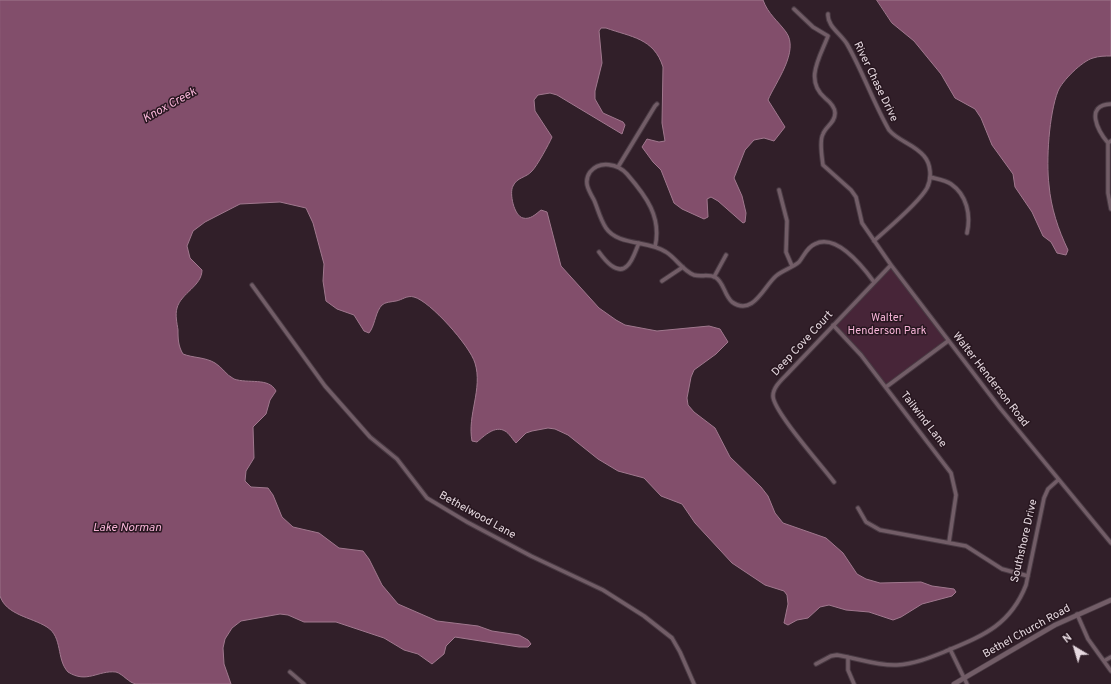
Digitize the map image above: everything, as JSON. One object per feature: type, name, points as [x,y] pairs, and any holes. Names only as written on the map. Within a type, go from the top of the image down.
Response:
[{"type":"street","name":"Walter Henderson Road","points":[[794,9],[813,27],[828,36],[818,60],[814,78],[816,88],[829,101],[835,111],[834,120],[823,133],[823,163],[852,190],[856,197],[862,222],[890,265],[1058,480],[1111,543]]},
{"type":"street","name":"River Chase Drive","points":[[828,14],[830,23],[846,43],[889,130],[896,137],[923,155],[929,166],[930,177]]},
{"type":"street","points":[[618,166],[657,104]]},
{"type":"street","points":[[1111,104],[1100,107],[1096,114],[1095,120],[1098,129],[1110,142],[1108,192],[1111,209]]},
{"type":"street","points":[[655,247],[657,227],[653,211],[629,176],[618,166],[605,165],[596,167],[588,176],[587,186],[602,222],[609,231],[618,237],[655,247],[667,252],[692,274],[714,277],[721,284],[727,296],[739,305],[748,305],[758,299],[777,275],[798,263],[812,245],[825,242],[855,258],[874,282]]},
{"type":"street","points":[[874,241],[921,196],[928,186],[930,177],[951,184],[960,193],[967,209],[968,225],[966,232]]},
{"type":"street","points":[[779,190],[787,221],[786,252],[792,266]]},
{"type":"street","points":[[599,252],[608,263],[614,267],[622,269],[627,266],[639,243]]},
{"type":"street","points":[[714,277],[726,255]]},
{"type":"street","name":"Deep Cove Court","points":[[834,482],[783,416],[773,398],[776,387],[890,265]]},
{"type":"street","points":[[662,280],[683,267]]},
{"type":"street","name":"Bethelwood Lane","points":[[252,285],[325,386],[370,437],[397,459],[427,498],[467,522],[532,556],[604,590],[644,616],[672,638],[694,684]]},
{"type":"street","name":"Tailwind Lane","points":[[833,325],[854,346],[948,467],[954,479],[956,496],[949,542]]},
{"type":"street","points":[[886,387],[948,341]]},
{"type":"street","name":"Southshore Drive","points":[[816,664],[831,656],[848,657],[896,665],[918,662],[984,634],[1002,621],[1018,602],[1028,576],[1044,498],[1048,489],[1058,480]]},
{"type":"street","points":[[858,508],[866,522],[880,530],[949,542],[971,548],[1007,571],[1028,576]]},
{"type":"street","name":"Bethel Church Road","points":[[954,684],[1077,614],[1111,600]]},
{"type":"street","points":[[1077,614],[1088,639],[1111,671]]},
{"type":"street","points":[[950,649],[967,684]]},
{"type":"street","points":[[848,657],[848,670],[854,684]]},
{"type":"street","points":[[1104,661],[1111,657]]},
{"type":"street","points":[[290,672],[304,684]]},
{"type":"green space","name":"Walter Henderson Park","points":[[891,266],[947,341],[886,387],[834,325]]},
{"type":"water","name":"Lake Norman","points":[[0,0],[763,0],[773,17],[786,32],[790,40],[790,48],[785,67],[768,100],[785,127],[774,141],[764,138],[754,140],[745,150],[734,178],[742,196],[746,213],[745,222],[743,223],[718,201],[711,197],[707,199],[708,217],[704,219],[682,209],[674,203],[661,170],[642,147],[647,139],[659,142],[665,141],[662,123],[663,67],[659,57],[648,44],[633,37],[606,28],[601,28],[599,31],[602,63],[595,91],[595,99],[603,113],[623,122],[625,125],[622,134],[557,95],[550,93],[538,95],[534,100],[535,111],[552,137],[543,155],[534,168],[513,186],[513,204],[517,213],[523,218],[535,215],[541,210],[547,212],[561,266],[599,308],[616,320],[625,325],[657,331],[709,326],[720,329],[728,342],[716,354],[694,370],[691,377],[687,398],[688,405],[694,412],[715,428],[730,457],[761,487],[768,496],[775,513],[783,523],[826,538],[843,553],[857,574],[866,579],[880,583],[921,582],[932,586],[954,589],[956,592],[952,596],[922,604],[901,617],[893,620],[869,612],[846,610],[829,605],[820,607],[808,618],[797,620],[788,625],[784,623],[788,604],[787,595],[784,591],[765,585],[732,563],[695,523],[682,504],[661,496],[644,478],[618,471],[598,459],[568,435],[555,429],[548,428],[526,433],[516,443],[508,433],[497,429],[490,432],[477,442],[472,441],[471,422],[476,392],[477,373],[472,355],[449,325],[421,300],[414,297],[409,297],[383,304],[378,310],[369,333],[364,331],[354,315],[337,309],[326,301],[323,281],[324,264],[313,223],[306,208],[280,202],[240,204],[205,222],[193,231],[187,246],[190,258],[202,270],[201,276],[199,281],[179,303],[176,316],[180,348],[183,354],[211,361],[234,379],[263,382],[273,387],[276,391],[270,400],[266,414],[253,427],[254,458],[246,471],[245,481],[251,487],[268,488],[273,495],[282,517],[293,527],[319,533],[339,548],[363,551],[369,559],[382,585],[398,604],[437,621],[478,626],[492,631],[519,635],[528,640],[531,644],[528,647],[519,647],[455,637],[446,646],[444,654],[432,664],[418,654],[404,650],[384,638],[336,622],[304,622],[288,615],[280,614],[241,621],[232,628],[225,639],[223,648],[224,664],[231,684],[136,684],[116,672],[81,677],[68,672],[64,667],[58,642],[52,631],[41,624],[13,612],[3,602],[0,596]]},
{"type":"water","points":[[877,0],[1111,0],[1111,56],[1093,58],[1083,63],[1073,72],[1060,87],[1052,112],[1048,151],[1048,175],[1051,202],[1061,234],[1068,250],[1066,255],[1057,253],[1051,242],[1043,236],[1032,212],[1015,187],[1013,174],[992,145],[981,118],[975,109],[955,98],[941,74],[914,41],[892,23]]},
{"type":"water label","name":"Knox Creek","points":[[170,106]]}]
